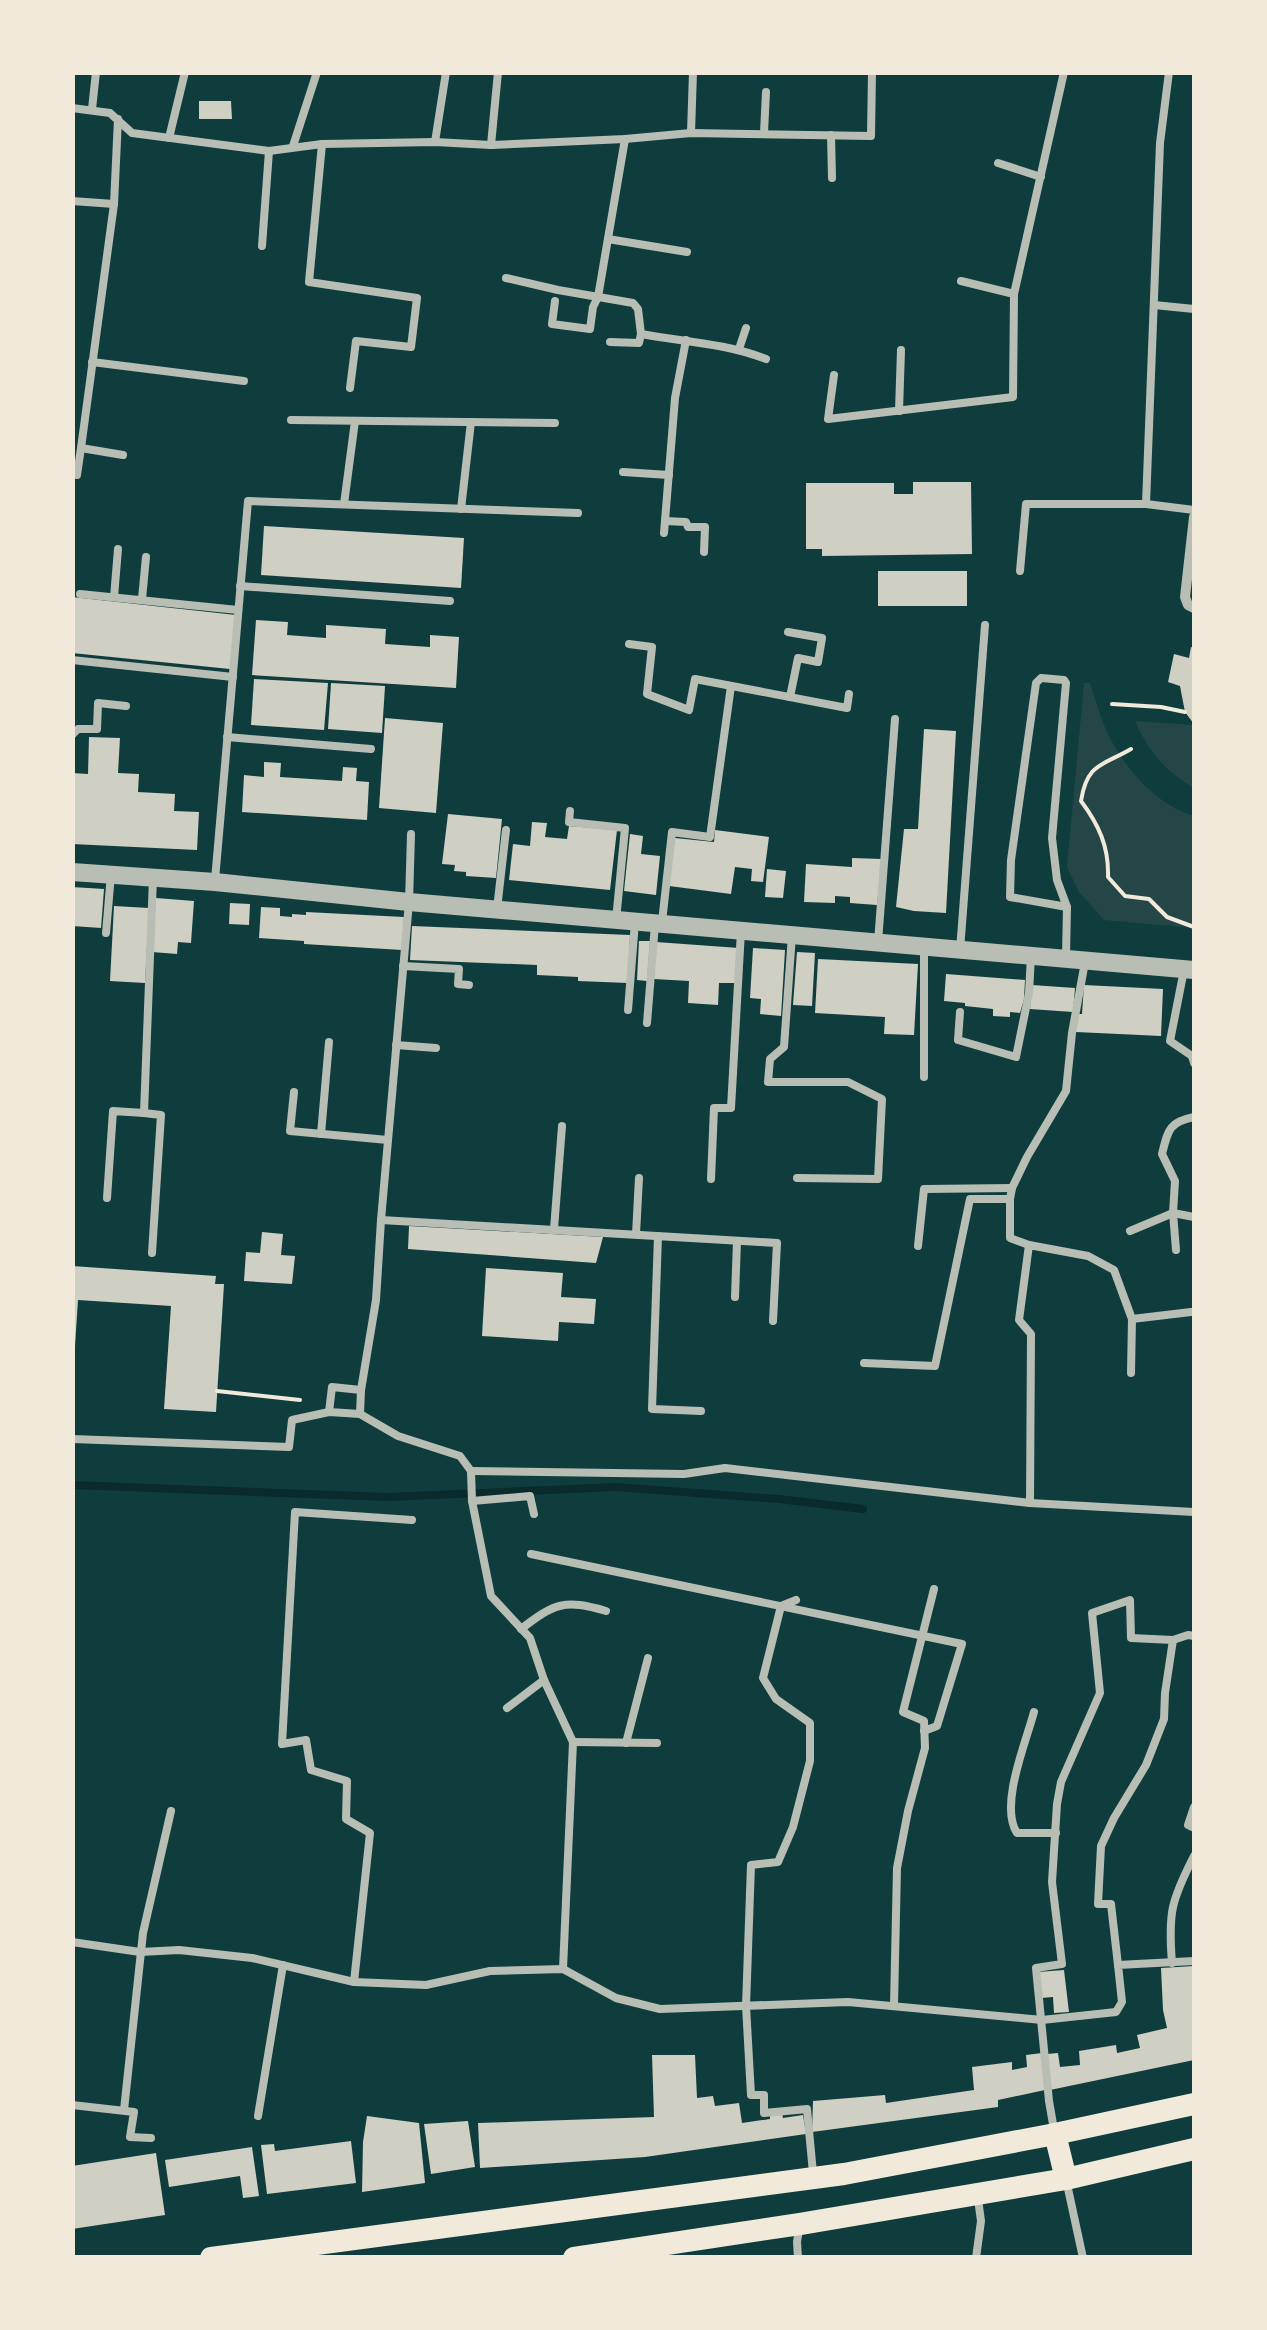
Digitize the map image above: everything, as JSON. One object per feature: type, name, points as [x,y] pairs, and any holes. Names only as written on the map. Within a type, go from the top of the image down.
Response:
[{"type":"main road","points":[[212,2258],[813,2178],[1194,2104]]},
{"type":"main road","points":[[1055,2134],[1066,2179]]},
{"type":"main road","points":[[574,2258],[647,2252],[1066,2179],[1194,2149]]},
{"type":"street","points":[[1194,513],[1185,597],[1194,608]]},
{"type":"street","points":[[72,872],[1189,970]]},
{"type":"lane","points":[[92,109],[96,72]]},
{"type":"lane","points":[[169,138],[185,72]]},
{"type":"lane","points":[[294,146],[316,72]]},
{"type":"lane","points":[[436,142],[446,72]]},
{"type":"lane","points":[[491,145],[498,72]]},
{"type":"lane","points":[[691,133],[694,72]]},
{"type":"lane","points":[[72,108],[110,113],[132,133],[270,151],[322,144],[491,145],[691,133],[871,136],[872,72]]},
{"type":"lane","points":[[834,374],[828,419],[1013,398],[1014,294],[1064,72]]},
{"type":"lane","points":[[1146,504],[1160,143],[1169,72]]},
{"type":"lane","points":[[764,133],[766,92]]},
{"type":"lane","points":[[72,474],[77,475],[114,204],[118,119]]},
{"type":"lane","points":[[831,135],[832,178]]},
{"type":"lane","points":[[552,324],[590,329],[625,139]]},
{"type":"lane","points":[[322,144],[308,282],[418,298],[411,347],[356,341],[350,388]]},
{"type":"lane","points":[[262,246],[270,151]]},
{"type":"lane","points":[[998,163],[1041,176]]},
{"type":"lane","points":[[72,201],[114,204]]},
{"type":"lane","points":[[608,240],[687,252]]},
{"type":"lane","points":[[506,278],[633,303],[638,308],[640,343],[610,342]]},
{"type":"lane","points":[[961,282],[1014,294]]},
{"type":"lane","points":[[549,338],[555,301]]},
{"type":"lane","points":[[1154,305],[1194,308]]},
{"type":"lane","points":[[740,349],[746,328]]},
{"type":"lane","points":[[640,334],[740,349],[766,359]]},
{"type":"lane","points":[[664,533],[675,398],[686,340]]},
{"type":"lane","points":[[899,411],[901,350]]},
{"type":"lane","points":[[92,362],[244,381]]},
{"type":"lane","points":[[291,420],[555,423]]},
{"type":"lane","points":[[344,504],[356,420]]},
{"type":"lane","points":[[460,508],[471,422]]},
{"type":"lane","points":[[81,448],[122,455]]},
{"type":"lane","points":[[623,472],[669,475]]},
{"type":"lane","points":[[215,882],[248,501],[578,513]]},
{"type":"lane","points":[[1020,571],[1026,504],[1146,504],[1194,513]]},
{"type":"lane","points":[[665,521],[705,528],[704,552]]},
{"type":"lane","points":[[114,597],[118,549]]},
{"type":"lane","points":[[142,599],[146,556]]},
{"type":"lane","points":[[240,586],[450,600]]},
{"type":"lane","points":[[80,594],[238,610]]},
{"type":"lane","points":[[960,950],[985,625]]},
{"type":"lane","points":[[788,632],[822,638],[818,662],[798,658],[790,697]]},
{"type":"lane","points":[[629,644],[652,647],[647,694],[689,710],[695,679],[847,708],[849,694]]},
{"type":"lane","points":[[72,660],[232,677]]},
{"type":"lane","points":[[1066,960],[1068,908],[1057,880],[1052,838],[1066,684],[1064,680],[1041,678],[1036,683],[1011,860],[1010,897],[1068,908]]},
{"type":"lane","points":[[647,1023],[672,832],[710,837],[731,686]]},
{"type":"lane","points":[[72,735],[78,729],[97,729],[98,703],[126,706]]},
{"type":"lane","points":[[878,942],[895,719]]},
{"type":"lane","points":[[228,737],[370,749]]},
{"type":"lane","points":[[570,811],[570,822],[626,828],[628,1010]]},
{"type":"lane","points":[[498,910],[506,830]]},
{"type":"lane","points":[[360,1414],[376,1300],[409,902],[411,834]]},
{"type":"lane","points":[[106,934],[111,874]]},
{"type":"lane","points":[[144,1114],[153,878]]},
{"type":"lane","points":[[711,1180],[714,1108],[731,1108],[741,932]]},
{"type":"lane","points":[[792,934],[784,1047],[770,1059],[768,1082],[848,1082],[882,1099],[878,1180],[797,1178]]},
{"type":"lane","points":[[924,946],[924,1077]]},
{"type":"lane","points":[[960,1012],[958,1040],[1016,1057],[1029,993],[1030,956]]},
{"type":"lane","points":[[1085,962],[1066,1091],[1027,1157],[1011,1194],[1010,1238],[1088,1256],[1114,1270],[1132,1318],[1131,1373]]},
{"type":"lane","points":[[403,966],[459,969],[458,984],[469,984]]},
{"type":"lane","points":[[1189,970],[1170,1041],[1192,1056],[1194,1063]]},
{"type":"lane","points":[[321,1134],[329,1042]]},
{"type":"lane","points":[[396,1046],[436,1048]]},
{"type":"lane","points":[[294,1092],[290,1131],[388,1140]]},
{"type":"lane","points":[[108,1198],[113,1112],[160,1115],[152,1253]]},
{"type":"lane","points":[[1176,1250],[1175,1181],[1162,1154],[1168,1130],[1178,1120],[1194,1116]]},
{"type":"lane","points":[[554,1229],[562,1126]]},
{"type":"lane","points":[[636,1234],[639,1178]]},
{"type":"lane","points":[[918,1246],[924,1189],[1011,1194]]},
{"type":"lane","points":[[864,1363],[935,1366],[970,1200],[1011,1194]]},
{"type":"lane","points":[[1130,1231],[1173,1213],[1194,1217]]},
{"type":"lane","points":[[381,1220],[778,1244],[774,1321]]},
{"type":"lane","points":[[658,1236],[652,1408],[701,1411]]},
{"type":"lane","points":[[735,1296],[737,1241]]},
{"type":"lane","points":[[1029,1245],[1019,1320],[1031,1334],[1030,1503]]},
{"type":"lane","points":[[1132,1318],[1192,1312]]},
{"type":"lane","points":[[330,1408],[332,1387],[361,1390]]},
{"type":"lane","points":[[72,1439],[288,1448],[292,1420],[330,1408],[360,1414],[398,1436],[460,1456],[470,1471],[491,1596],[530,1638],[544,1680],[573,1742],[563,1968]]},
{"type":"lane","points":[[470,1471],[684,1474],[726,1468],[1030,1503],[1194,1512]]},
{"type":"lane","points":[[472,1501],[530,1496],[534,1514]]},
{"type":"lane","points":[[354,1982],[370,1833],[346,1819],[346,1782],[312,1770],[306,1740],[282,1744],[294,1512],[412,1520]]},
{"type":"lane","points":[[532,1554],[962,1644],[937,1726],[924,1731]]},
{"type":"lane","points":[[894,2005],[897,1868],[925,1748],[924,1721],[903,1712],[934,1588]]},
{"type":"lane","points":[[781,1606],[796,1600]]},
{"type":"lane","points":[[1055,2134],[1036,1968],[1062,1964],[1052,1882],[1056,1832],[1061,1782],[1100,1694],[1092,1613],[1130,1600],[1131,1638],[1173,1640],[1194,1636]]},
{"type":"lane","points":[[522,1629],[546,1609],[576,1602],[606,1611]]},
{"type":"lane","points":[[781,1606],[763,1678],[776,1698],[810,1723],[810,1761],[778,1862],[751,1865],[746,2006],[750,2096],[764,2095],[764,2113],[807,2109],[813,2178]]},
{"type":"lane","points":[[72,1942],[140,1952],[179,1950],[252,1958],[354,1982],[426,1985],[490,1971],[563,1968],[616,1998],[660,2010],[848,2002],[1042,2020],[1116,2012],[1122,2002],[1111,1904],[1098,1904],[1101,1846],[1146,1764],[1164,1720],[1173,1640]]},
{"type":"lane","points":[[626,1742],[648,1658]]},
{"type":"lane","points":[[508,1708],[544,1680]]},
{"type":"lane","points":[[1034,1712],[1010,1801],[1011,1824],[1017,1832],[1056,1832]]},
{"type":"lane","points":[[573,1742],[657,1743]]},
{"type":"lane","points":[[1194,1806],[1188,1826],[1194,1828]]},
{"type":"lane","points":[[124,2110],[140,1952],[171,1811]]},
{"type":"lane","points":[[1172,1963],[1171,1906],[1194,1856]]},
{"type":"lane","points":[[1118,1966],[1194,1961]]},
{"type":"lane","points":[[258,2116],[283,1966]]},
{"type":"lane","points":[[72,2105],[134,2112],[130,2137],[151,2138]]},
{"type":"lane","points":[[1066,2179],[1082,2258]]},
{"type":"lane","points":[[976,2258],[981,2221],[978,2194]]},
{"type":"lane","points":[[798,2258],[800,2224]]},
{"type":"path","points":[[1112,704],[1185,712]]},
{"type":"path","points":[[1130,749],[1094,768],[1084,783],[1082,801],[1106,844],[1108,877],[1126,896],[1149,899],[1167,916],[1194,927]]},
{"type":"path","points":[[217,1391],[330,1408]]},
{"type":"shaded area","points":[[1084,683],[1090,683],[1109,736],[1124,761],[1155,795],[1194,816],[1194,928],[1104,920],[1079,892],[1067,867]]},
{"type":"shaded area","points":[[1135,721],[1194,725],[1194,788],[1159,760]]},
{"type":"building","points":[[199,101],[231,101],[232,119],[199,119]]},
{"type":"building","points":[[913,482],[971,482],[972,554],[822,556],[822,549],[806,549],[806,483],[894,483],[894,494],[913,494]]},
{"type":"building","points":[[264,526],[464,538],[461,588],[261,575]]},
{"type":"building","points":[[878,571],[967,571],[967,606],[878,606]]},
{"type":"building","points":[[72,597],[236,615],[230,669],[72,653]]},
{"type":"building","points":[[256,620],[288,622],[287,635],[326,638],[326,625],[386,629],[385,644],[430,647],[430,635],[459,637],[456,688],[252,675]]},
{"type":"building","points":[[1191,647],[1194,724],[1185,712],[1180,686],[1168,682],[1174,654],[1189,658]]},
{"type":"building","points":[[254,679],[328,683],[324,730],[251,725]]},
{"type":"building","points":[[331,683],[385,686],[382,733],[328,729]]},
{"type":"building","points":[[385,718],[443,723],[436,813],[379,808]]},
{"type":"building","points":[[924,729],[956,731],[946,913],[896,907],[904,829],[918,829]]},
{"type":"building","points":[[89,737],[120,738],[118,773],[139,774],[138,792],[175,794],[174,811],[199,812],[197,850],[72,844],[72,773],[88,774]]},
{"type":"building","points":[[264,762],[281,763],[280,777],[342,781],[343,767],[357,768],[356,781],[369,782],[367,820],[242,812],[244,775],[264,777]]},
{"type":"building","points":[[448,814],[502,819],[496,878],[466,876],[466,872],[454,871],[455,865],[442,864]]},
{"type":"building","points":[[532,822],[547,823],[545,837],[567,839],[569,826],[617,830],[610,890],[509,880],[513,844],[530,846]]},
{"type":"building","points":[[715,830],[769,837],[763,882],[751,881],[752,869],[735,867],[731,894],[669,886],[675,838],[714,842]]},
{"type":"building","points":[[630,834],[643,836],[641,854],[660,856],[656,895],[624,891]]},
{"type":"building","points":[[852,858],[882,859],[877,905],[850,903],[850,897],[835,896],[835,903],[804,902],[806,864],[852,867]]},
{"type":"building","points":[[767,869],[786,871],[783,898],[765,897]]},
{"type":"building","points":[[72,887],[104,889],[101,928],[72,926]]},
{"type":"building","points":[[156,898],[194,901],[191,943],[178,942],[177,954],[152,952]]},
{"type":"building","points":[[230,903],[250,904],[249,925],[229,924]]},
{"type":"building","points":[[114,906],[149,908],[145,983],[110,981]]},
{"type":"building","points":[[261,907],[280,908],[280,916],[292,917],[306,912],[404,917],[402,950],[259,938]]},
{"type":"building","points":[[412,926],[630,935],[628,983],[537,975],[537,965],[410,960]]},
{"type":"building","points":[[639,941],[650,941],[647,981],[637,980]]},
{"type":"building","points":[[656,942],[739,948],[737,983],[719,983],[718,1005],[688,1003],[689,981],[654,979]]},
{"type":"building","points":[[753,948],[785,950],[781,1016],[760,1014],[761,999],[750,998]]},
{"type":"building","points":[[797,952],[815,953],[812,1006],[793,1005]]},
{"type":"building","points":[[818,959],[918,964],[914,1035],[884,1034],[885,1017],[815,1013]]},
{"type":"building","points":[[946,974],[1025,980],[1020,1013],[993,1016],[993,1009],[944,1001]]},
{"type":"building","points":[[1032,985],[1075,988],[1073,1012],[1030,1009]]},
{"type":"building","points":[[1084,985],[1163,989],[1161,1036],[1076,1032]]},
{"type":"building","points":[[409,1226],[603,1237],[596,1263],[408,1249]]},
{"type":"building","points":[[262,1232],[283,1234],[281,1255],[295,1256],[292,1284],[244,1281],[246,1252],[260,1253]]},
{"type":"building","points":[[72,1266],[216,1276],[215,1284],[224,1284],[216,1412],[164,1409],[171,1306],[78,1300],[72,1346]]},
{"type":"building","points":[[486,1268],[563,1273],[561,1297],[596,1299],[594,1324],[559,1322],[558,1341],[482,1336]]},
{"type":"building","points":[[1194,1966],[1194,2060],[1050,2090],[1047,2054],[1058,2053],[1060,2067],[1080,2065],[1079,2051],[1116,2045],[1117,2053],[1140,2048],[1137,2035],[1167,2028],[1161,1968]]},
{"type":"building","points":[[1064,1970],[1069,2012],[1054,2013],[1053,1997],[1041,1998],[1038,1972]]},
{"type":"building","points":[[1042,2053],[1045,2090],[998,2100],[998,2107],[812,2132],[813,2101],[885,2095],[886,2103],[974,2090],[972,2067],[1012,2062],[1012,2070],[1027,2067],[1026,2055]]},
{"type":"building","points":[[652,2055],[695,2055],[697,2098],[713,2096],[715,2106],[739,2103],[742,2123],[782,2113],[783,2118],[803,2115],[806,2134],[645,2157],[480,2168],[478,2123],[654,2117]]},
{"type":"building","points":[[367,2116],[419,2123],[425,2183],[362,2192]]},
{"type":"building","points":[[468,2121],[475,2167],[431,2174],[424,2124]]},
{"type":"building","points":[[351,2141],[356,2183],[267,2194],[261,2145],[274,2144],[275,2151]]},
{"type":"building","points":[[252,2147],[259,2196],[243,2198],[240,2176],[169,2187],[165,2160]]},
{"type":"building","points":[[156,2153],[165,2215],[72,2229],[72,2166]]},
{"type":"waterway","points":[[72,1485],[388,1497],[616,1487],[863,1509]]}]
